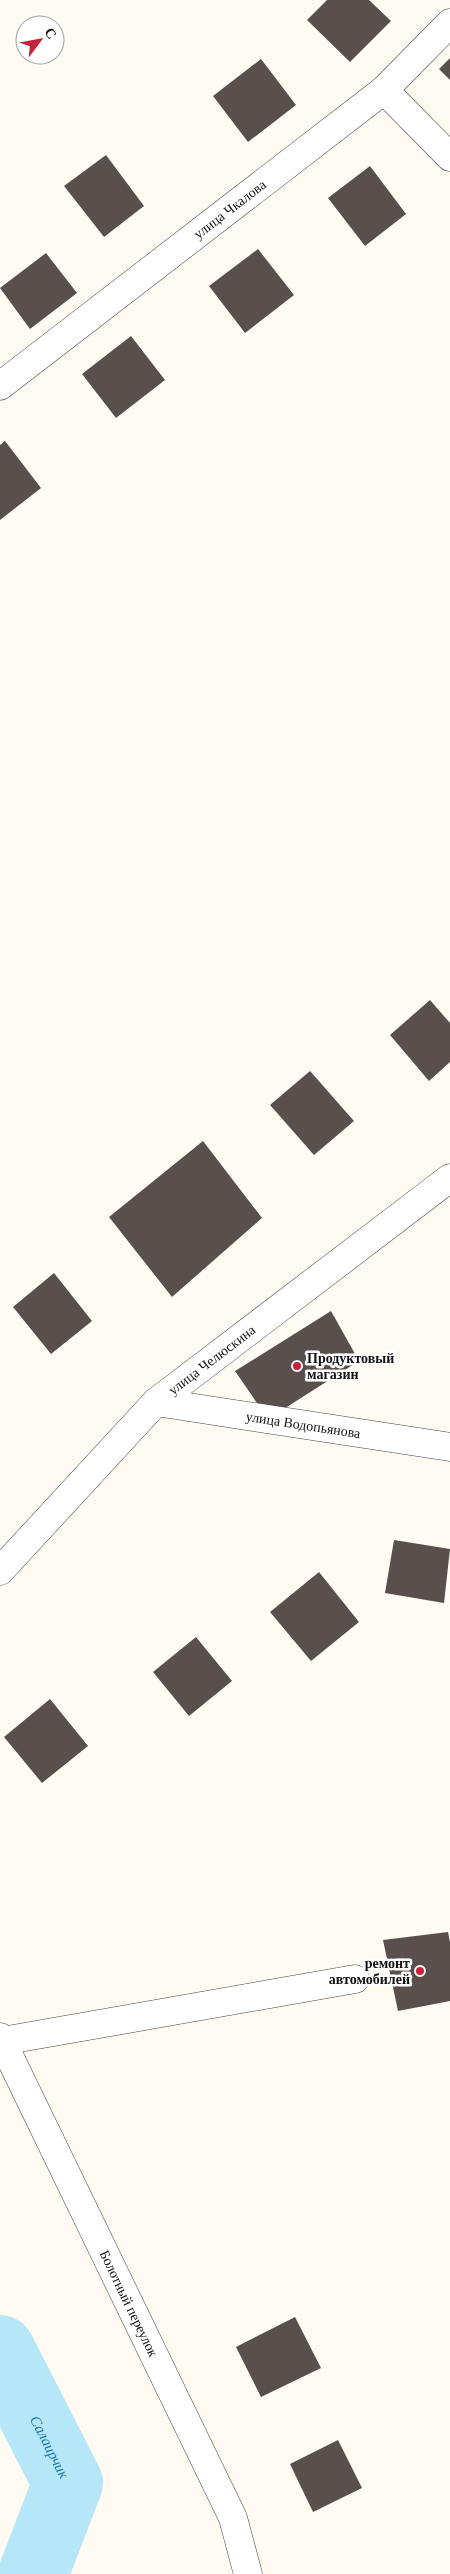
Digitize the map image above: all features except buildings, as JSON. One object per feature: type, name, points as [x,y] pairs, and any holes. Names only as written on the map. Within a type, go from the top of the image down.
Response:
[{"type":"lane","name":"улица Чкалова","points":[[0,386],[384,90],[450,23]]},
{"type":"lane","points":[[384,90],[450,157]]},
{"type":"lane","name":"улица Челюскина","points":[[0,1571],[156,1402],[450,1178]]},
{"type":"lane","name":"улица Водопьянова","points":[[156,1402],[450,1447]]},
{"type":"lane","points":[[1,2039],[355,1979]]},
{"type":"lane","name":"Болотный переулок","points":[[1,2039],[233,2518],[248,2574]]},
{"type":"waterway","name":"Салаирчик","points":[[0,2350],[68,2483],[33,2574]]},
{"type":"place","name":"Продуктовый магазин","points":[[297,1366]]},
{"type":"place","name":"ремонт автомобилей","points":[[420,1971]]}]
